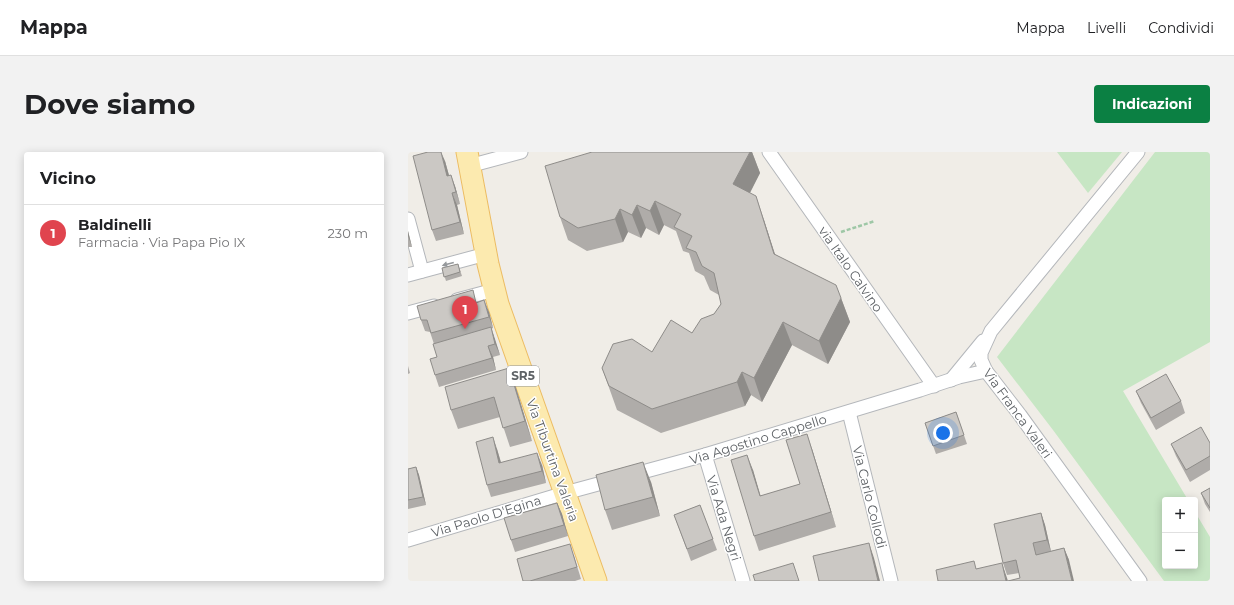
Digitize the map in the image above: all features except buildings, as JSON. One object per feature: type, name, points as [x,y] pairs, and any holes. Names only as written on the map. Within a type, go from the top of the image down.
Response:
[{"type":"main road","name":"Via Tiburtina Valeria","points":[[468,159],[494,290],[507,331],[596,581]]},
{"type":"street","points":[[468,159],[521,152]]},
{"type":"street","name":"via Italo Calvino","points":[[769,152],[934,386]]},
{"type":"street","name":"Via Franca Valeri","points":[[1138,152],[991,331],[981,354],[981,360],[986,371],[1020,415],[1140,581]]},
{"type":"street","points":[[408,219],[422,272]]},
{"type":"street","points":[[408,275],[486,254]]},
{"type":"street","points":[[408,313],[494,290]]},
{"type":"street","points":[[950,380],[991,331]]},
{"type":"street","name":"Via Agostino Cappello","points":[[565,493],[705,455],[950,380],[986,371]]},
{"type":"street","name":"Via Carlo Collodi","points":[[849,412],[891,581]]},
{"type":"street","name":"Via Ada Negri","points":[[705,455],[743,581]]},
{"type":"street","name":"Via Paolo D'Egina","points":[[408,540],[565,493]]},
{"type":"path","points":[[828,236],[875,221]]},
{"type":"green space","points":[[1057,152],[1122,152],[1088,193]]},
{"type":"green space","points":[[1155,152],[1210,152],[1210,342],[1123,391],[1186,497],[1162,497],[1162,569],[1198,569],[1198,517],[1210,537],[1210,581],[1164,581],[1053,430],[997,357]]},
{"type":"place","name":"Baldinelli","points":[[465,329]]}]
